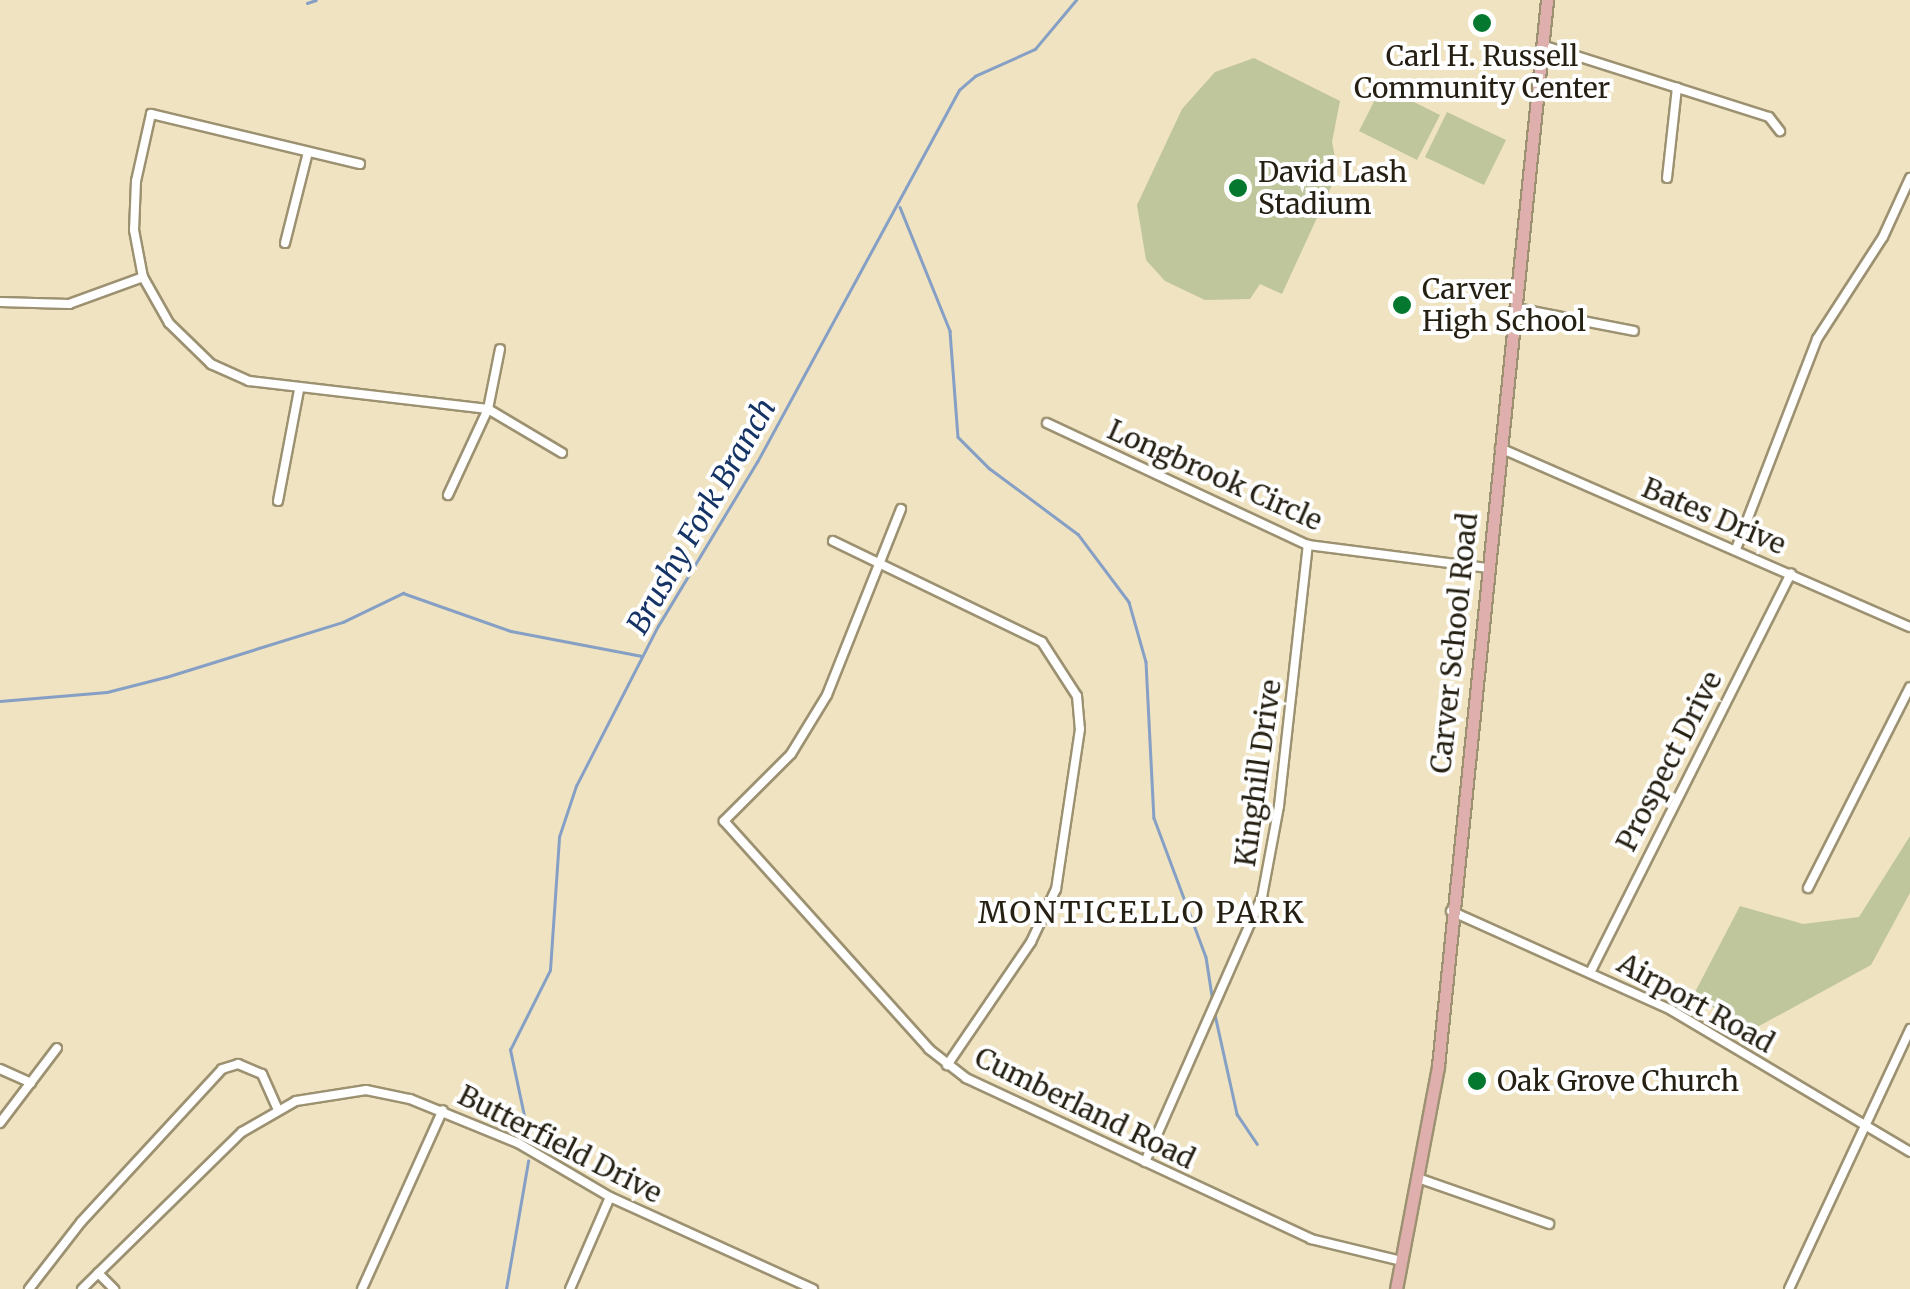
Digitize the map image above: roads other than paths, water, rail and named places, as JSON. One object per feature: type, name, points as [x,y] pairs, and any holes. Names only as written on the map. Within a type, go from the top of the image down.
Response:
[{"type":"main road","name":"Carver School Road","points":[[1396,1289],[1438,1066],[1547,0]]},
{"type":"street","points":[[1542,45],[1769,118],[1780,131]]},
{"type":"street","points":[[1667,178],[1677,88]]},
{"type":"street","points":[[360,164],[151,114],[136,180],[134,230],[143,277],[169,323],[211,364],[249,381],[299,390],[396,394],[488,410],[562,453]]},
{"type":"street","points":[[285,244],[308,152]]},
{"type":"street","points":[[1736,549],[1817,339],[1883,237],[1910,178]]},
{"type":"street","points":[[0,302],[68,304],[143,277]]},
{"type":"street","points":[[1515,308],[1634,331]]},
{"type":"street","points":[[448,495],[488,410],[500,349]]},
{"type":"street","points":[[278,501],[299,390]]},
{"type":"street","name":"Longbrook Circle","points":[[1047,423],[1308,545],[1487,568]]},
{"type":"street","name":"Bates Drive","points":[[1500,448],[1910,627]]},
{"type":"street","points":[[877,561],[901,509]]},
{"type":"street","points":[[833,540],[1042,642],[1068,676],[1080,713],[1056,889],[1031,942],[947,1065]]},
{"type":"street","name":"Kinghill Drive","points":[[1145,1162],[1262,897],[1281,791],[1308,545]]},
{"type":"street","name":"Cumberland Road","points":[[877,561],[835,677],[808,728],[767,783],[724,821],[947,1065],[1312,1239],[1402,1261]]},
{"type":"street","name":"Prospect Drive","points":[[1591,970],[1791,574]]},
{"type":"street","points":[[1808,888],[1910,687]]},
{"type":"street","name":"Airport Road","points":[[1451,911],[1591,970],[1671,1010],[1910,1152]]},
{"type":"street","points":[[1789,1289],[1868,1129],[1910,1029]]},
{"type":"street","points":[[0,1123],[57,1048]]},
{"type":"street","points":[[30,1289],[81,1222],[222,1069],[238,1064],[262,1074],[278,1110]]},
{"type":"street","points":[[0,1069],[31,1084]]},
{"type":"street","name":"Butterfield Drive","points":[[82,1289],[204,1165],[278,1110],[317,1095],[366,1090],[443,1110],[518,1143],[610,1196],[813,1289]]},
{"type":"street","points":[[362,1289],[443,1110]]},
{"type":"street","points":[[1418,1178],[1550,1224]]},
{"type":"street","points":[[570,1289],[610,1196]]},
{"type":"street","points":[[98,1273],[114,1289]]},
{"type":"waterway","points":[[307,3],[316,0]]},
{"type":"waterway","name":"Brushy Fork Branch","points":[[526,1125],[510,1050],[550,970],[559,837],[576,786],[658,626],[757,462],[959,90],[975,76],[1035,49],[1076,0]]},
{"type":"waterway","points":[[900,207],[950,331],[958,437],[989,468],[1078,534],[1129,602],[1146,662],[1154,818],[1206,957],[1213,1002]]},
{"type":"waterway","points":[[0,701],[107,692],[166,677],[343,622],[403,593],[511,631],[642,656]]},
{"type":"waterway","points":[[1214,1010],[1237,1114],[1257,1144]]},
{"type":"waterway","name":"Brushy Fork Branch","points":[[506,1289],[528,1161]]},
{"type":"place","name":"Carl H. Russell Community Center","points":[[1482,23]]},
{"type":"place","name":"David Lash Stadium","points":[[1238,188]]},
{"type":"place","name":"Carver High School","points":[[1402,305]]},
{"type":"place","name":"Oak Grove Church","points":[[1477,1081]]},
{"type":"district","name":"MONTICELLO PARK","points":[[1142,912]]}]
